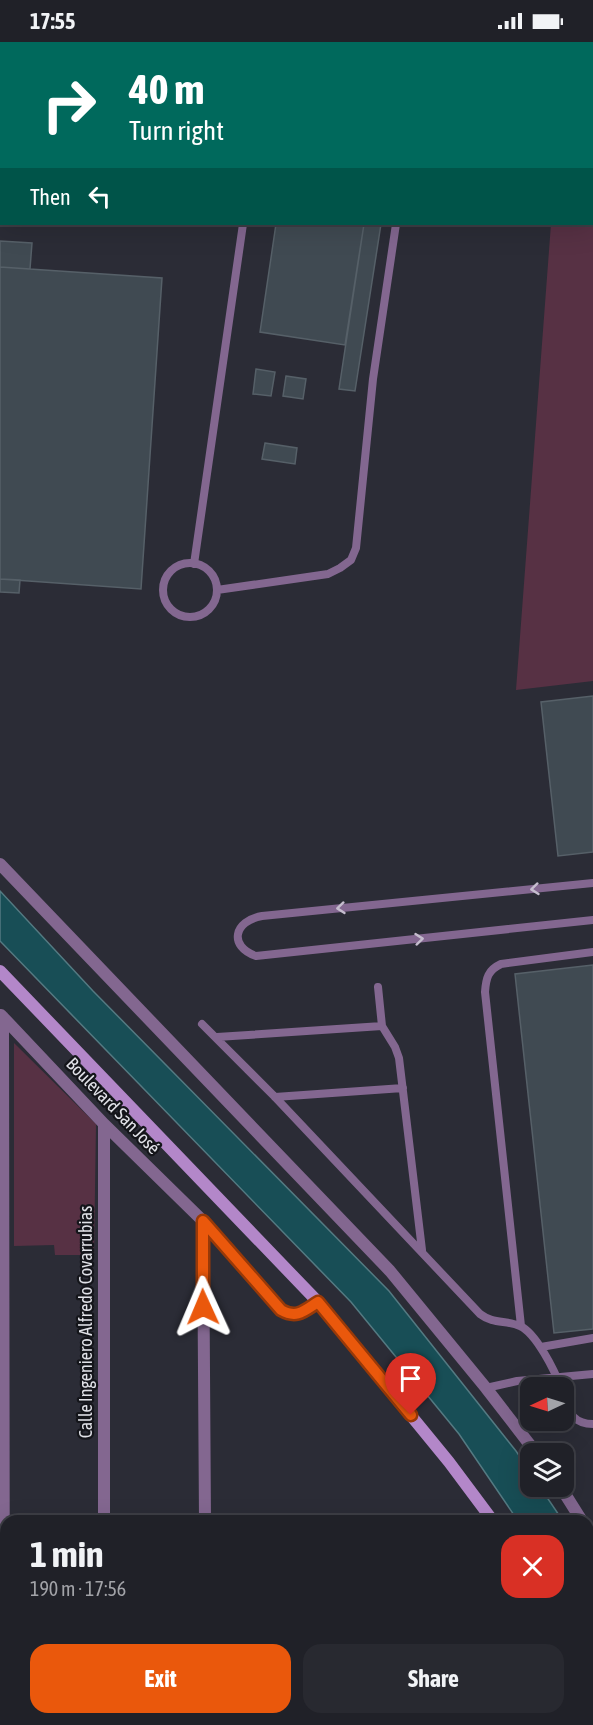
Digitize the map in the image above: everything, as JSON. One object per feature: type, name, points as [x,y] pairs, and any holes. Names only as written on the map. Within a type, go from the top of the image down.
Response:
[{"type":"street","points":[[0,864],[390,1271],[528,1443]]},
{"type":"street","points":[[0,971],[318,1302],[449,1462],[489,1515]]},
{"type":"street","points":[[2,1016],[5,1515]]},
{"type":"street","name":"Boulevard San José","points":[[2,1016],[104,1124],[203,1221],[281,1310],[289,1315],[300,1314],[318,1302]]},
{"type":"street","name":"Calle Ingeniero Alfredo Covarrubias","points":[[104,1124],[104,1515]]},
{"type":"street","points":[[203,1221],[205,1515]]},
{"type":"street","points":[[567,1497],[578,1515]]},
{"type":"lane","points":[[194,564],[243,225]]},
{"type":"lane","points":[[217,590],[328,574],[351,560],[356,548],[360,522],[373,379],[396,225]]},
{"type":"lane","points":[[194,564],[210,573],[217,590],[215,599],[204,614],[185,617],[169,608],[163,591],[169,573],[176,567],[194,564]]},
{"type":"lane","points":[[593,883],[262,916],[251,918],[242,924],[237,934],[239,944],[246,952],[256,956],[593,920]]},
{"type":"lane","points":[[521,1326],[485,992],[486,980],[488,973],[501,964],[593,952]]},
{"type":"lane","points":[[378,987],[382,1026],[399,1058],[422,1251]]},
{"type":"lane","points":[[202,1024],[487,1319],[521,1326],[541,1347],[557,1377],[593,1374]]},
{"type":"lane","points":[[217,1037],[382,1026]]},
{"type":"lane","points":[[275,1097],[403,1088]]},
{"type":"lane","points":[[541,1347],[593,1338]]},
{"type":"lane","points":[[486,1388],[520,1381]]},
{"type":"lane","points":[[574,1418],[582,1424],[593,1424]]},
{"type":"shaded area","points":[[551,225],[593,225],[593,681],[516,690]]},
{"type":"shaded area","points":[[14,1043],[96,1124],[94,1255],[55,1255],[54,1245],[14,1246]]},
{"type":"water","points":[[0,891],[93,991],[389,1291],[520,1457],[520,1497],[547,1497],[559,1515],[514,1515],[459,1434],[351,1302],[0,941]]},
{"type":"building","points":[[276,225],[364,225],[345,345],[260,332]]},
{"type":"building","points":[[364,225],[381,225],[355,391],[339,389]]},
{"type":"building","points":[[0,241],[32,243],[30,269],[0,267]]},
{"type":"building","points":[[0,267],[162,278],[141,589],[0,579]]},
{"type":"building","points":[[256,369],[275,372],[271,396],[253,394]]},
{"type":"building","points":[[286,376],[306,379],[303,399],[283,396]]},
{"type":"building","points":[[265,443],[297,448],[295,464],[262,459]]},
{"type":"building","points":[[0,579],[20,580],[19,593],[0,592]]},
{"type":"building","points":[[593,696],[593,852],[558,856],[541,702]]},
{"type":"building","points":[[593,965],[593,1329],[554,1333],[515,974]]},
{"type":"route","points":[[203,1307],[203,1221],[281,1310],[289,1315],[300,1314],[318,1302],[411,1415]]}]
